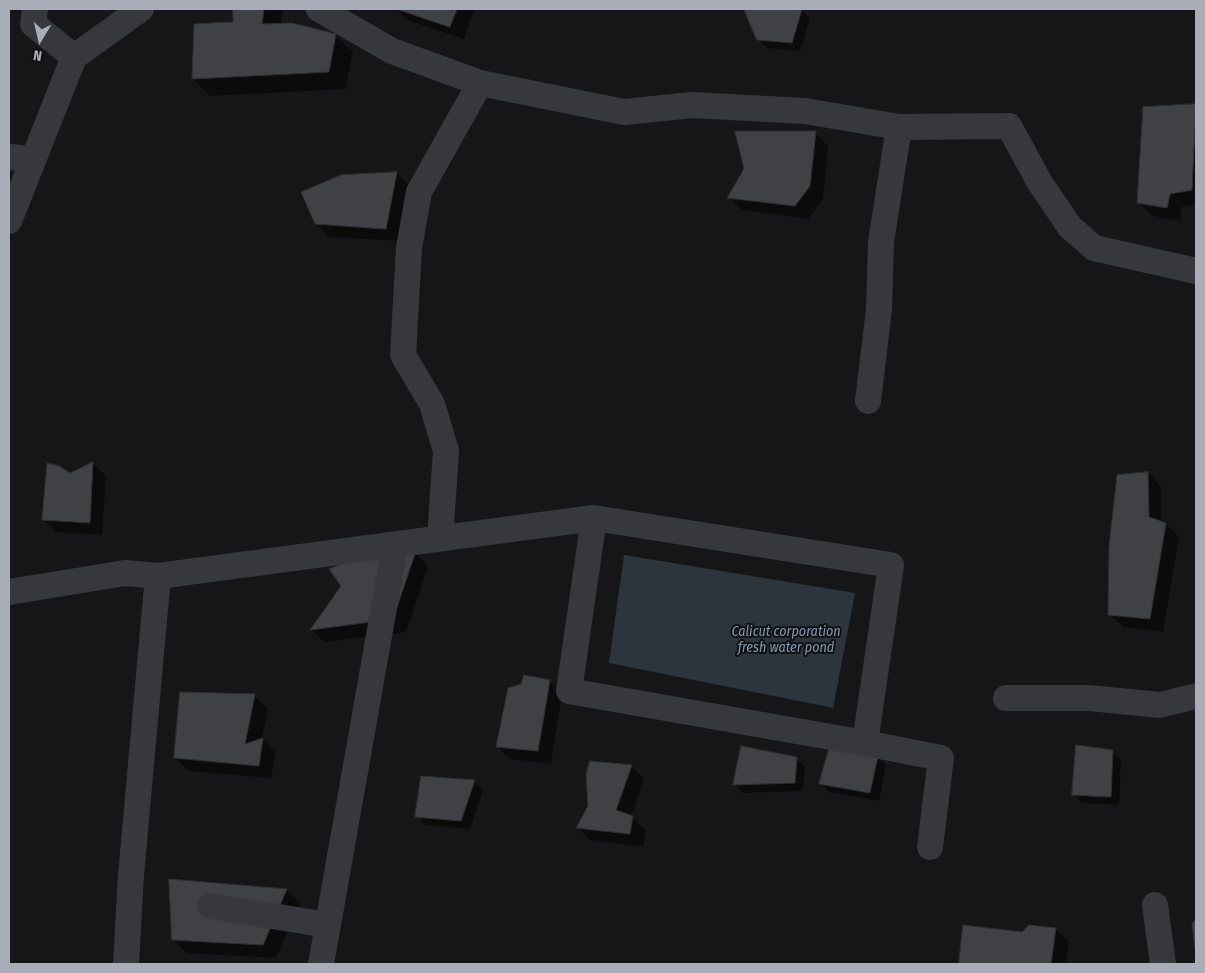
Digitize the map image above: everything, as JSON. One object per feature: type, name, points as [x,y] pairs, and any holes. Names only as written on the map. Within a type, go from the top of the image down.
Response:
[{"type":"street","points":[[35,9],[33,24],[74,57]]},
{"type":"street","points":[[9,221],[21,158],[74,57],[141,9]]},
{"type":"street","points":[[319,9],[392,51],[480,83],[624,112],[692,105],[805,111],[899,127],[1009,126],[1040,183],[1070,227],[1094,248],[1196,271]]},
{"type":"street","points":[[440,538],[446,451],[432,404],[403,354],[410,248],[419,192],[480,83]]},
{"type":"street","points":[[868,401],[879,309],[881,242],[899,127]]},
{"type":"street","points":[[594,518],[569,691],[941,758],[930,847]]},
{"type":"street","points":[[9,592],[125,573],[158,576],[594,518],[891,565],[865,743]]},
{"type":"street","points":[[321,964],[395,544]]},
{"type":"street","points":[[126,964],[131,875],[158,576]]},
{"type":"street","points":[[1006,698],[1089,698],[1160,705],[1196,696]]},
{"type":"street","points":[[1155,905],[1163,964]]},
{"type":"street","points":[[210,906],[328,924]]},
{"type":"water","name":"Calicut corporation fresh water pond","points":[[624,555],[855,593],[833,708],[609,663]]},
{"type":"building","points":[[233,9],[264,9],[262,24],[292,23],[336,34],[329,72],[192,79],[194,24],[233,22]]},
{"type":"building","points":[[397,9],[457,9],[450,27]]},
{"type":"building","points":[[744,9],[802,9],[792,43],[757,40]]},
{"type":"building","points":[[1196,104],[1192,190],[1170,194],[1167,208],[1137,203],[1143,107]]},
{"type":"building","points":[[735,131],[816,131],[810,186],[795,206],[727,198],[744,169]]},
{"type":"building","points":[[397,172],[386,229],[315,224],[301,192],[341,175]]},
{"type":"building","points":[[93,462],[90,523],[42,520],[47,463],[59,466],[70,473]]},
{"type":"building","points":[[1148,472],[1149,517],[1166,523],[1150,619],[1108,615],[1109,547],[1117,475]]},
{"type":"building","points":[[416,551],[393,619],[310,630],[341,586],[329,569],[359,557]]},
{"type":"building","points":[[524,675],[550,680],[538,751],[496,747],[508,688],[521,684]]},
{"type":"building","points":[[180,692],[255,694],[245,744],[263,738],[259,766],[174,758]]},
{"type":"building","points":[[830,745],[878,756],[870,793],[819,784]]},
{"type":"building","points":[[1076,745],[1113,750],[1111,797],[1072,795]]},
{"type":"building","points":[[741,746],[797,757],[795,783],[733,785]]},
{"type":"building","points":[[590,761],[632,765],[616,810],[633,816],[630,834],[576,828],[588,806],[586,774]]},
{"type":"building","points":[[421,776],[475,780],[461,821],[415,817]]},
{"type":"building","points":[[169,879],[287,889],[263,945],[172,940]]},
{"type":"building","points":[[1196,920],[1196,957],[1192,923]]},
{"type":"building","points":[[963,925],[1022,932],[1029,925],[1056,928],[1051,964],[959,964]]}]
